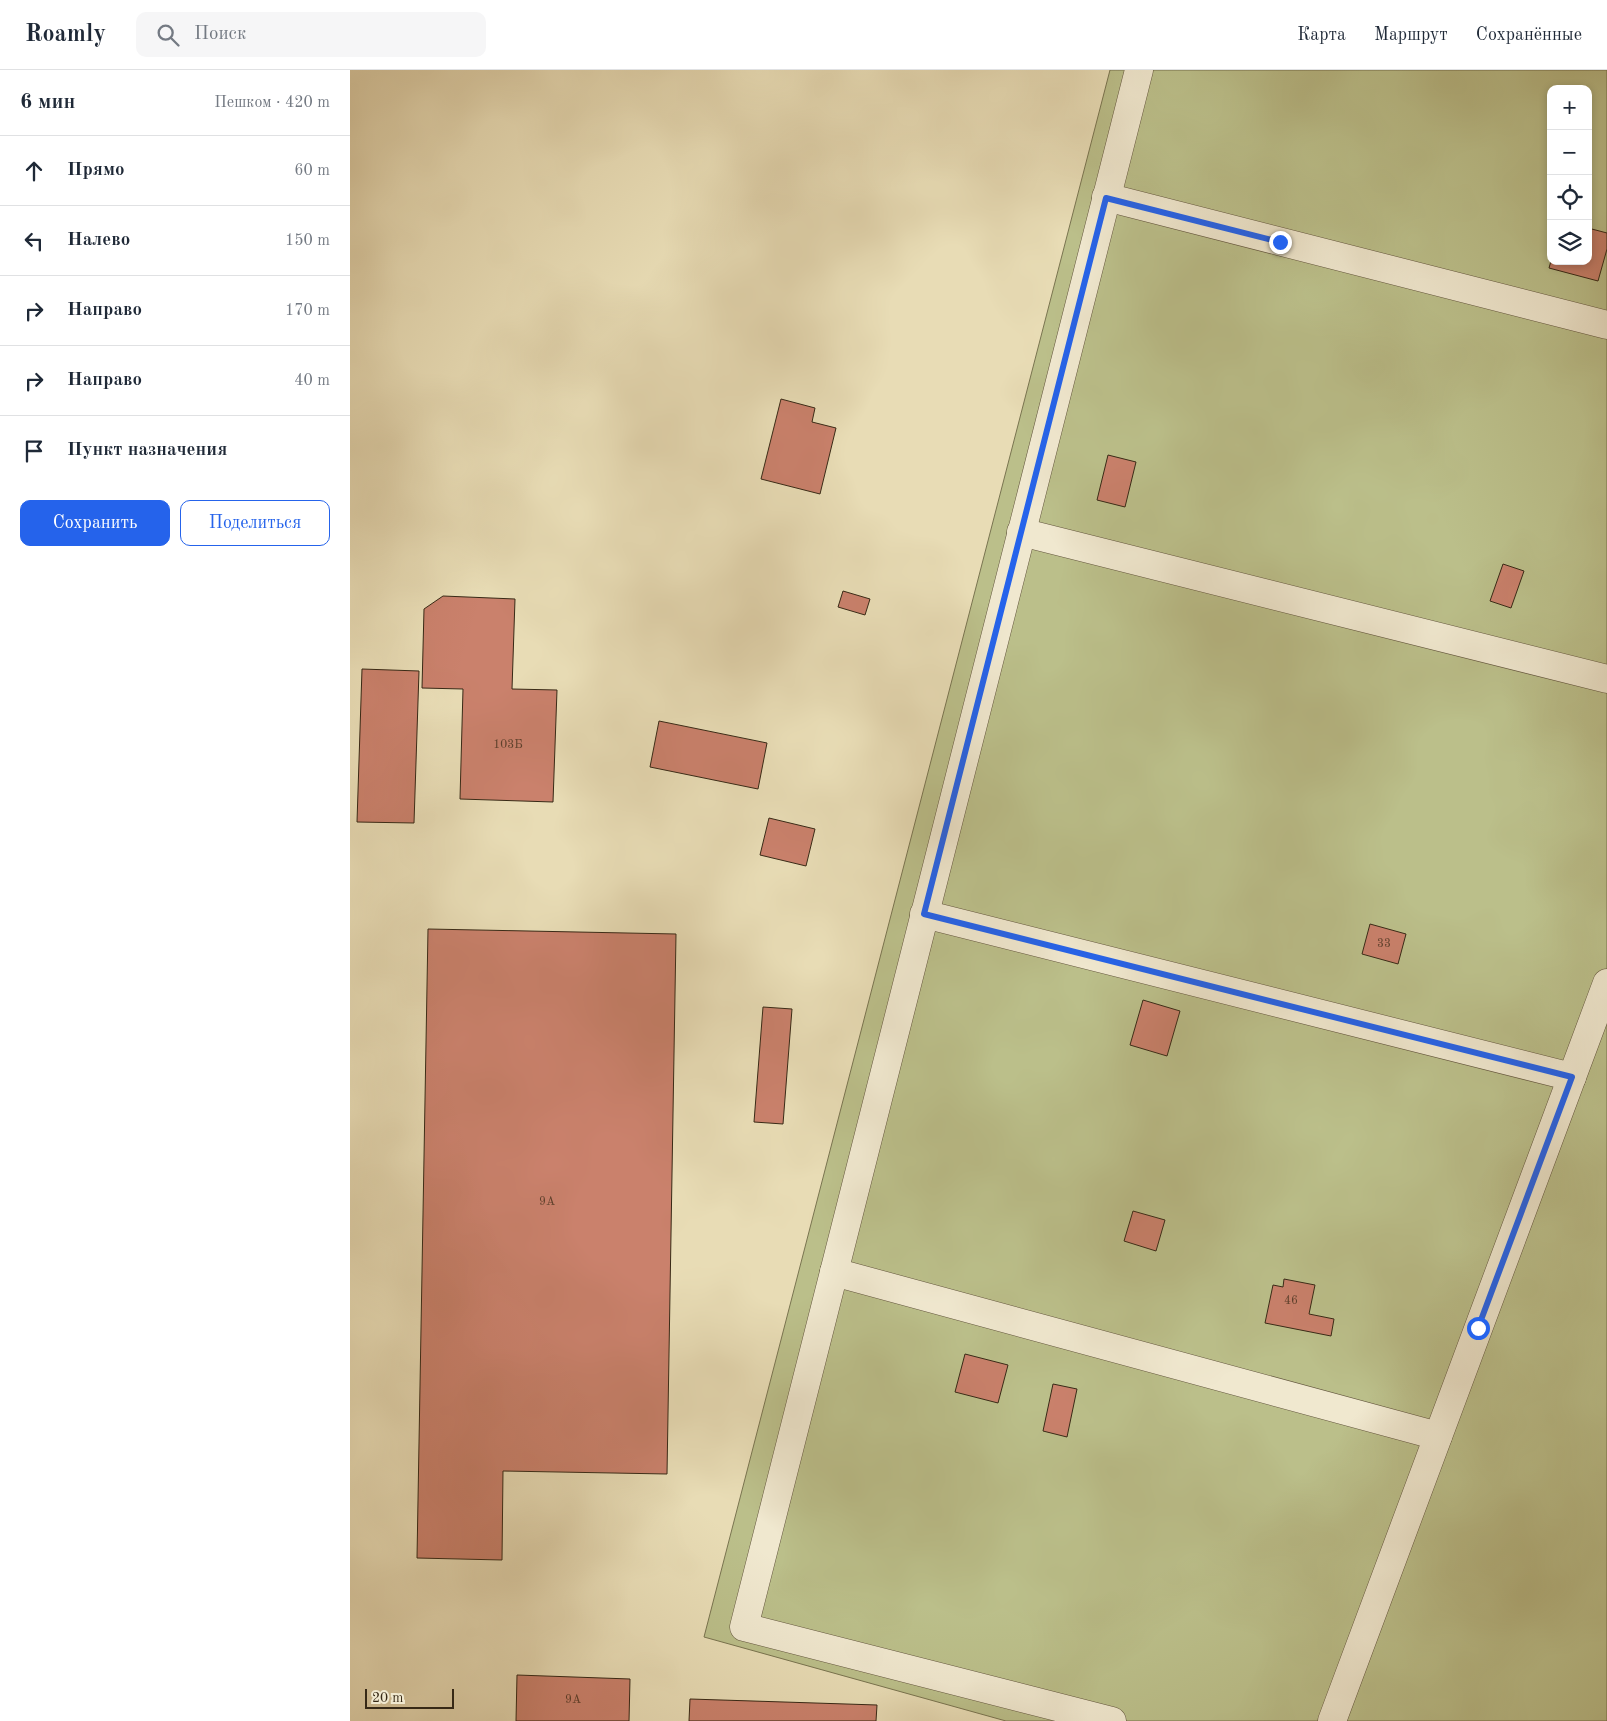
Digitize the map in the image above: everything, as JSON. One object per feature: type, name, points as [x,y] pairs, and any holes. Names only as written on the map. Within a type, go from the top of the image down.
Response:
[{"type":"lane","points":[[1112,1721],[744,1627],[1139,70]]},
{"type":"lane","points":[[1106,198],[1607,325]]},
{"type":"lane","points":[[1022,532],[1607,679]]},
{"type":"lane","points":[[924,914],[1572,1077]]},
{"type":"lane","points":[[1332,1721],[1607,983]]},
{"type":"lane","points":[[834,1272],[1438,1436]]},
{"type":"green space","points":[[1110,70],[1607,70],[1607,1721],[1006,1721],[704,1637]]},
{"type":"building","points":[[1592,229],[1607,233],[1607,249],[1598,281],[1549,268],[1550,265],[1592,265]]},
{"type":"building","points":[[781,399],[815,408],[812,422],[836,428],[820,494],[761,479]]},
{"type":"building","points":[[1108,455],[1136,462],[1125,507],[1097,500]]},
{"type":"building","points":[[1503,564],[1524,571],[1511,608],[1490,601]]},
{"type":"building","points":[[843,591],[870,599],[865,615],[838,607]]},
{"type":"building","points":[[443,596],[515,599],[512,689],[557,690],[553,802],[460,799],[463,689],[422,688],[424,609]]},
{"type":"building","points":[[362,669],[419,671],[414,823],[357,822]]},
{"type":"building","points":[[659,721],[767,743],[758,789],[650,767]]},
{"type":"building","points":[[769,818],[815,829],[806,866],[760,855]]},
{"type":"building","points":[[1370,924],[1406,934],[1398,964],[1362,954]]},
{"type":"building","points":[[428,929],[676,934],[667,1474],[503,1471],[502,1560],[417,1558]]},
{"type":"building","points":[[1143,1000],[1180,1011],[1167,1056],[1130,1045]]},
{"type":"building","points":[[763,1007],[792,1009],[783,1124],[754,1122]]},
{"type":"building","points":[[1133,1211],[1165,1220],[1156,1251],[1124,1241]]},
{"type":"building","points":[[1284,1279],[1315,1285],[1309,1314],[1334,1319],[1331,1336],[1265,1323],[1273,1285],[1283,1287]]},
{"type":"building","points":[[965,1354],[1008,1365],[998,1403],[955,1392]]},
{"type":"building","points":[[1053,1384],[1077,1389],[1067,1437],[1043,1431]]},
{"type":"building","points":[[517,1675],[630,1679],[629,1721],[516,1721]]},
{"type":"building","points":[[690,1699],[877,1705],[876,1721],[689,1721]]},
{"type":"route","points":[[1280,242],[1106,198],[924,914],[1572,1077],[1478,1328]]}]
